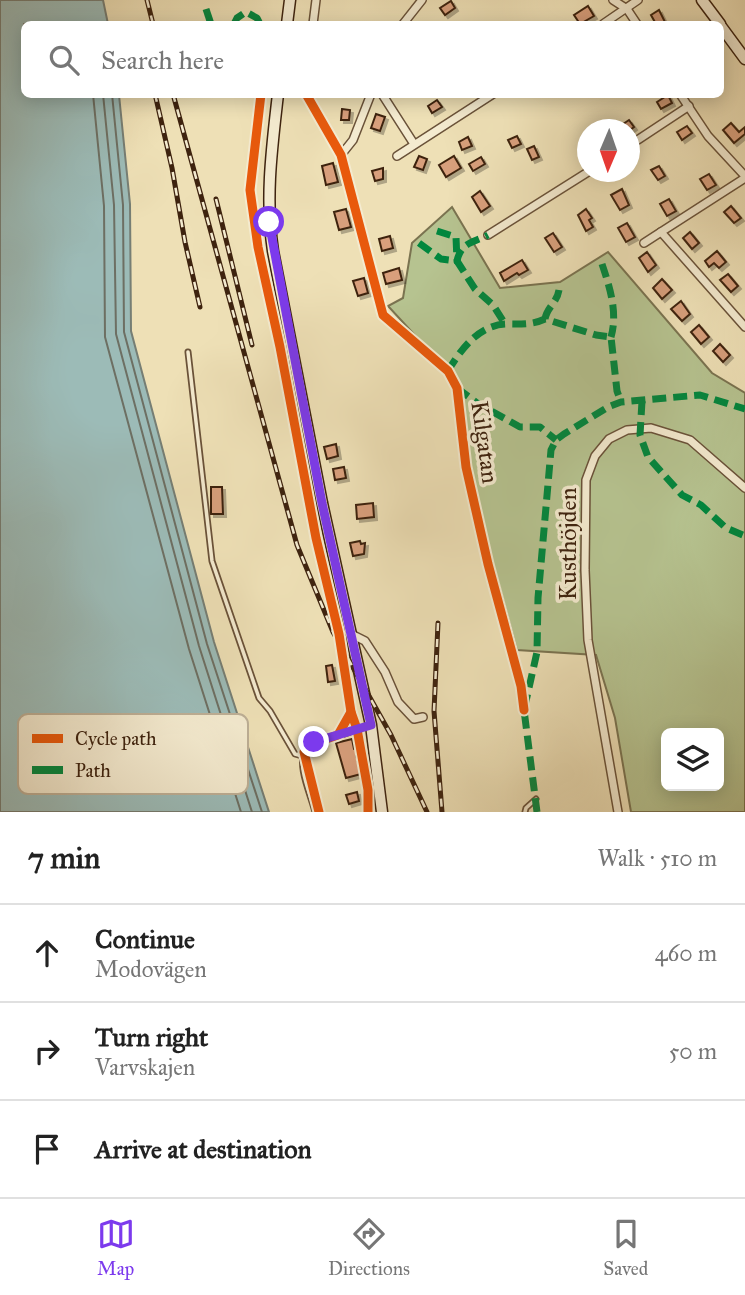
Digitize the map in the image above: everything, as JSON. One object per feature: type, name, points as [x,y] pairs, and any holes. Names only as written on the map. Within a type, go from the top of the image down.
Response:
[{"type":"main road","points":[[287,21],[290,0]]},
{"type":"main road","points":[[702,0],[717,21]]},
{"type":"main road","points":[[724,30],[745,59]]},
{"type":"main road","points":[[278,98],[269,184],[269,222],[349,633],[371,725],[382,812]]},
{"type":"street","points":[[313,21],[316,0]]},
{"type":"street","points":[[405,21],[422,0]]},
{"type":"street","points":[[613,0],[627,9],[635,21]]},
{"type":"street","points":[[608,21],[638,0]]},
{"type":"street","name":"Kilgatan","points":[[308,98],[341,155],[383,315],[448,371],[457,388],[466,467],[488,564],[521,686],[524,710]]},
{"type":"street","points":[[341,155],[353,141],[369,98]]},
{"type":"street","points":[[385,98],[414,144]]},
{"type":"street","points":[[397,156],[487,98]]},
{"type":"street","points":[[643,243],[745,177],[708,136],[683,98]]},
{"type":"street","points":[[640,138],[688,106]]},
{"type":"street","points":[[488,235],[577,179]]},
{"type":"street","points":[[662,232],[745,327]]},
{"type":"street","name":"Kusthöjden","points":[[618,812],[588,640],[585,570],[586,480],[595,456],[609,439],[627,430],[651,428],[690,440],[745,488]]},
{"type":"street","points":[[349,633],[365,640],[398,702],[414,719],[423,717]]},
{"type":"lane","points":[[188,352],[212,561],[254,686],[288,744],[295,754],[302,757]]},
{"type":"lane","points":[[315,812],[302,757],[308,745],[371,725]]},
{"type":"lane","points":[[525,812],[536,799]]},
{"type":"green space","points":[[452,207],[500,288],[560,282],[608,252],[712,373],[745,393],[745,812],[631,812],[615,718],[596,655],[517,650],[466,467],[459,394],[448,371],[388,306],[403,298],[412,243]]},
{"type":"water","points":[[0,0],[103,0],[107,21],[21,21],[21,98],[119,98],[130,204],[131,331],[214,642],[237,714],[18,714],[18,794],[248,794],[248,747],[269,812],[0,812]]},
{"type":"building","points":[[451,1],[455,8],[445,15],[440,8]]},
{"type":"building","points":[[588,6],[594,16],[585,21],[578,21],[574,15]]},
{"type":"building","points":[[659,10],[664,21],[654,21],[651,15]]},
{"type":"building","points":[[670,98],[672,103],[661,109],[657,102]]},
{"type":"building","points":[[437,100],[442,107],[432,113],[428,106]]},
{"type":"building","points":[[342,109],[350,110],[349,120],[341,120]]},
{"type":"building","points":[[376,114],[385,117],[380,131],[371,128]]},
{"type":"building","points":[[731,123],[739,132],[745,127],[745,134],[734,143],[723,130]]},
{"type":"building","points":[[687,126],[692,133],[682,140],[677,132]]},
{"type":"building","points":[[517,136],[521,144],[512,148],[508,140]]},
{"type":"building","points":[[468,137],[472,146],[462,150],[459,142]]},
{"type":"building","points":[[534,146],[539,157],[532,160],[527,149]]},
{"type":"building","points":[[419,156],[427,159],[423,170],[414,167]]},
{"type":"building","points":[[454,156],[461,168],[446,177],[439,165]]},
{"type":"building","points":[[481,157],[485,164],[473,171],[469,164]]},
{"type":"building","points":[[333,163],[338,182],[326,185],[322,166]]},
{"type":"building","points":[[659,166],[665,176],[658,180],[651,170]]},
{"type":"building","points":[[383,168],[383,179],[375,181],[372,171]]},
{"type":"building","points":[[709,174],[716,185],[707,190],[700,179]]},
{"type":"building","points":[[622,189],[629,205],[620,210],[611,195]]},
{"type":"building","points":[[480,191],[490,206],[481,212],[472,197]]},
{"type":"building","points":[[669,199],[676,211],[667,216],[660,204]]},
{"type":"building","points":[[731,206],[741,218],[734,223],[724,212]]},
{"type":"building","points":[[346,209],[351,227],[339,230],[334,212]]},
{"type":"building","points":[[586,209],[592,218],[589,220],[593,227],[586,231],[578,215]]},
{"type":"building","points":[[627,223],[635,237],[626,242],[618,228]]},
{"type":"building","points":[[690,232],[699,243],[692,249],[683,238]]},
{"type":"building","points":[[553,233],[562,247],[554,252],[545,238]]},
{"type":"building","points":[[390,236],[393,248],[382,251],[379,239]]},
{"type":"building","points":[[717,251],[726,262],[719,268],[714,263],[709,267],[705,261]]},
{"type":"building","points":[[647,252],[656,265],[648,272],[639,258]]},
{"type":"building","points":[[522,260],[528,270],[504,281],[500,273]]},
{"type":"building","points":[[399,268],[402,280],[386,284],[383,273]]},
{"type":"building","points":[[728,274],[738,286],[731,292],[720,280]]},
{"type":"building","points":[[364,278],[368,293],[358,296],[353,281]]},
{"type":"building","points":[[662,279],[672,290],[662,299],[653,288]]},
{"type":"building","points":[[681,301],[690,314],[682,321],[671,309]]},
{"type":"building","points":[[699,325],[709,337],[701,344],[691,332]]},
{"type":"building","points":[[720,344],[730,355],[723,362],[713,351]]},
{"type":"building","points":[[336,444],[338,456],[327,459],[324,447]]},
{"type":"building","points":[[344,467],[346,478],[335,480],[333,469]]},
{"type":"building","points":[[211,487],[222,487],[223,514],[211,514]]},
{"type":"building","points":[[373,503],[374,517],[357,519],[356,505]]},
{"type":"building","points":[[360,541],[361,544],[365,543],[364,554],[353,556],[350,543]]},
{"type":"building","points":[[332,665],[335,681],[328,682],[326,666]]},
{"type":"building","points":[[352,739],[354,749],[359,750],[356,755],[361,774],[346,778],[336,743]]},
{"type":"building","points":[[357,792],[359,801],[349,804],[346,795]]},
{"type":"railway","points":[[147,0],[152,21]]},
{"type":"railway","points":[[156,98],[200,307]]},
{"type":"railway","points":[[174,98],[297,545],[333,632],[391,735],[427,812]]},
{"type":"railway","points":[[216,199],[252,345]]},
{"type":"railway","points":[[438,623],[434,711],[442,812]]},
{"type":"marked path","points":[[206,9],[210,21]]},
{"type":"marked path","points":[[236,21],[246,12],[258,21]]},
{"type":"marked path","points":[[437,231],[456,237],[457,261],[461,250],[488,235]]},
{"type":"marked path","points":[[419,243],[441,259],[457,261],[475,289],[493,305],[505,324]]},
{"type":"marked path","points":[[602,264],[613,310],[611,337]]},
{"type":"marked path","points":[[545,319],[559,290]]},
{"type":"marked path","points":[[448,371],[465,347],[487,329],[496,325],[531,323],[545,319],[611,337],[617,391],[621,402]]},
{"type":"marked path","points":[[457,388],[477,403],[520,427],[540,427],[556,440]]},
{"type":"marked path","points":[[537,812],[524,710],[537,652],[538,598],[551,450],[556,440],[608,407],[621,402],[700,395],[745,409]]},
{"type":"marked path","points":[[642,401],[640,435],[648,457],[682,495],[701,505],[726,528],[745,536]]},
{"type":"cycle path","points":[[261,98],[250,190],[258,247],[316,538],[339,634],[351,712],[357,729],[368,790],[368,812]]},
{"type":"cycle path","points":[[308,98],[341,155],[383,315],[448,371],[457,388],[466,467],[488,564],[521,686],[524,710]]},
{"type":"cycle path","points":[[319,812],[304,752],[308,745],[338,735],[351,712]]},
{"type":"route","points":[[269,222],[322,503],[371,725],[314,742]]}]
